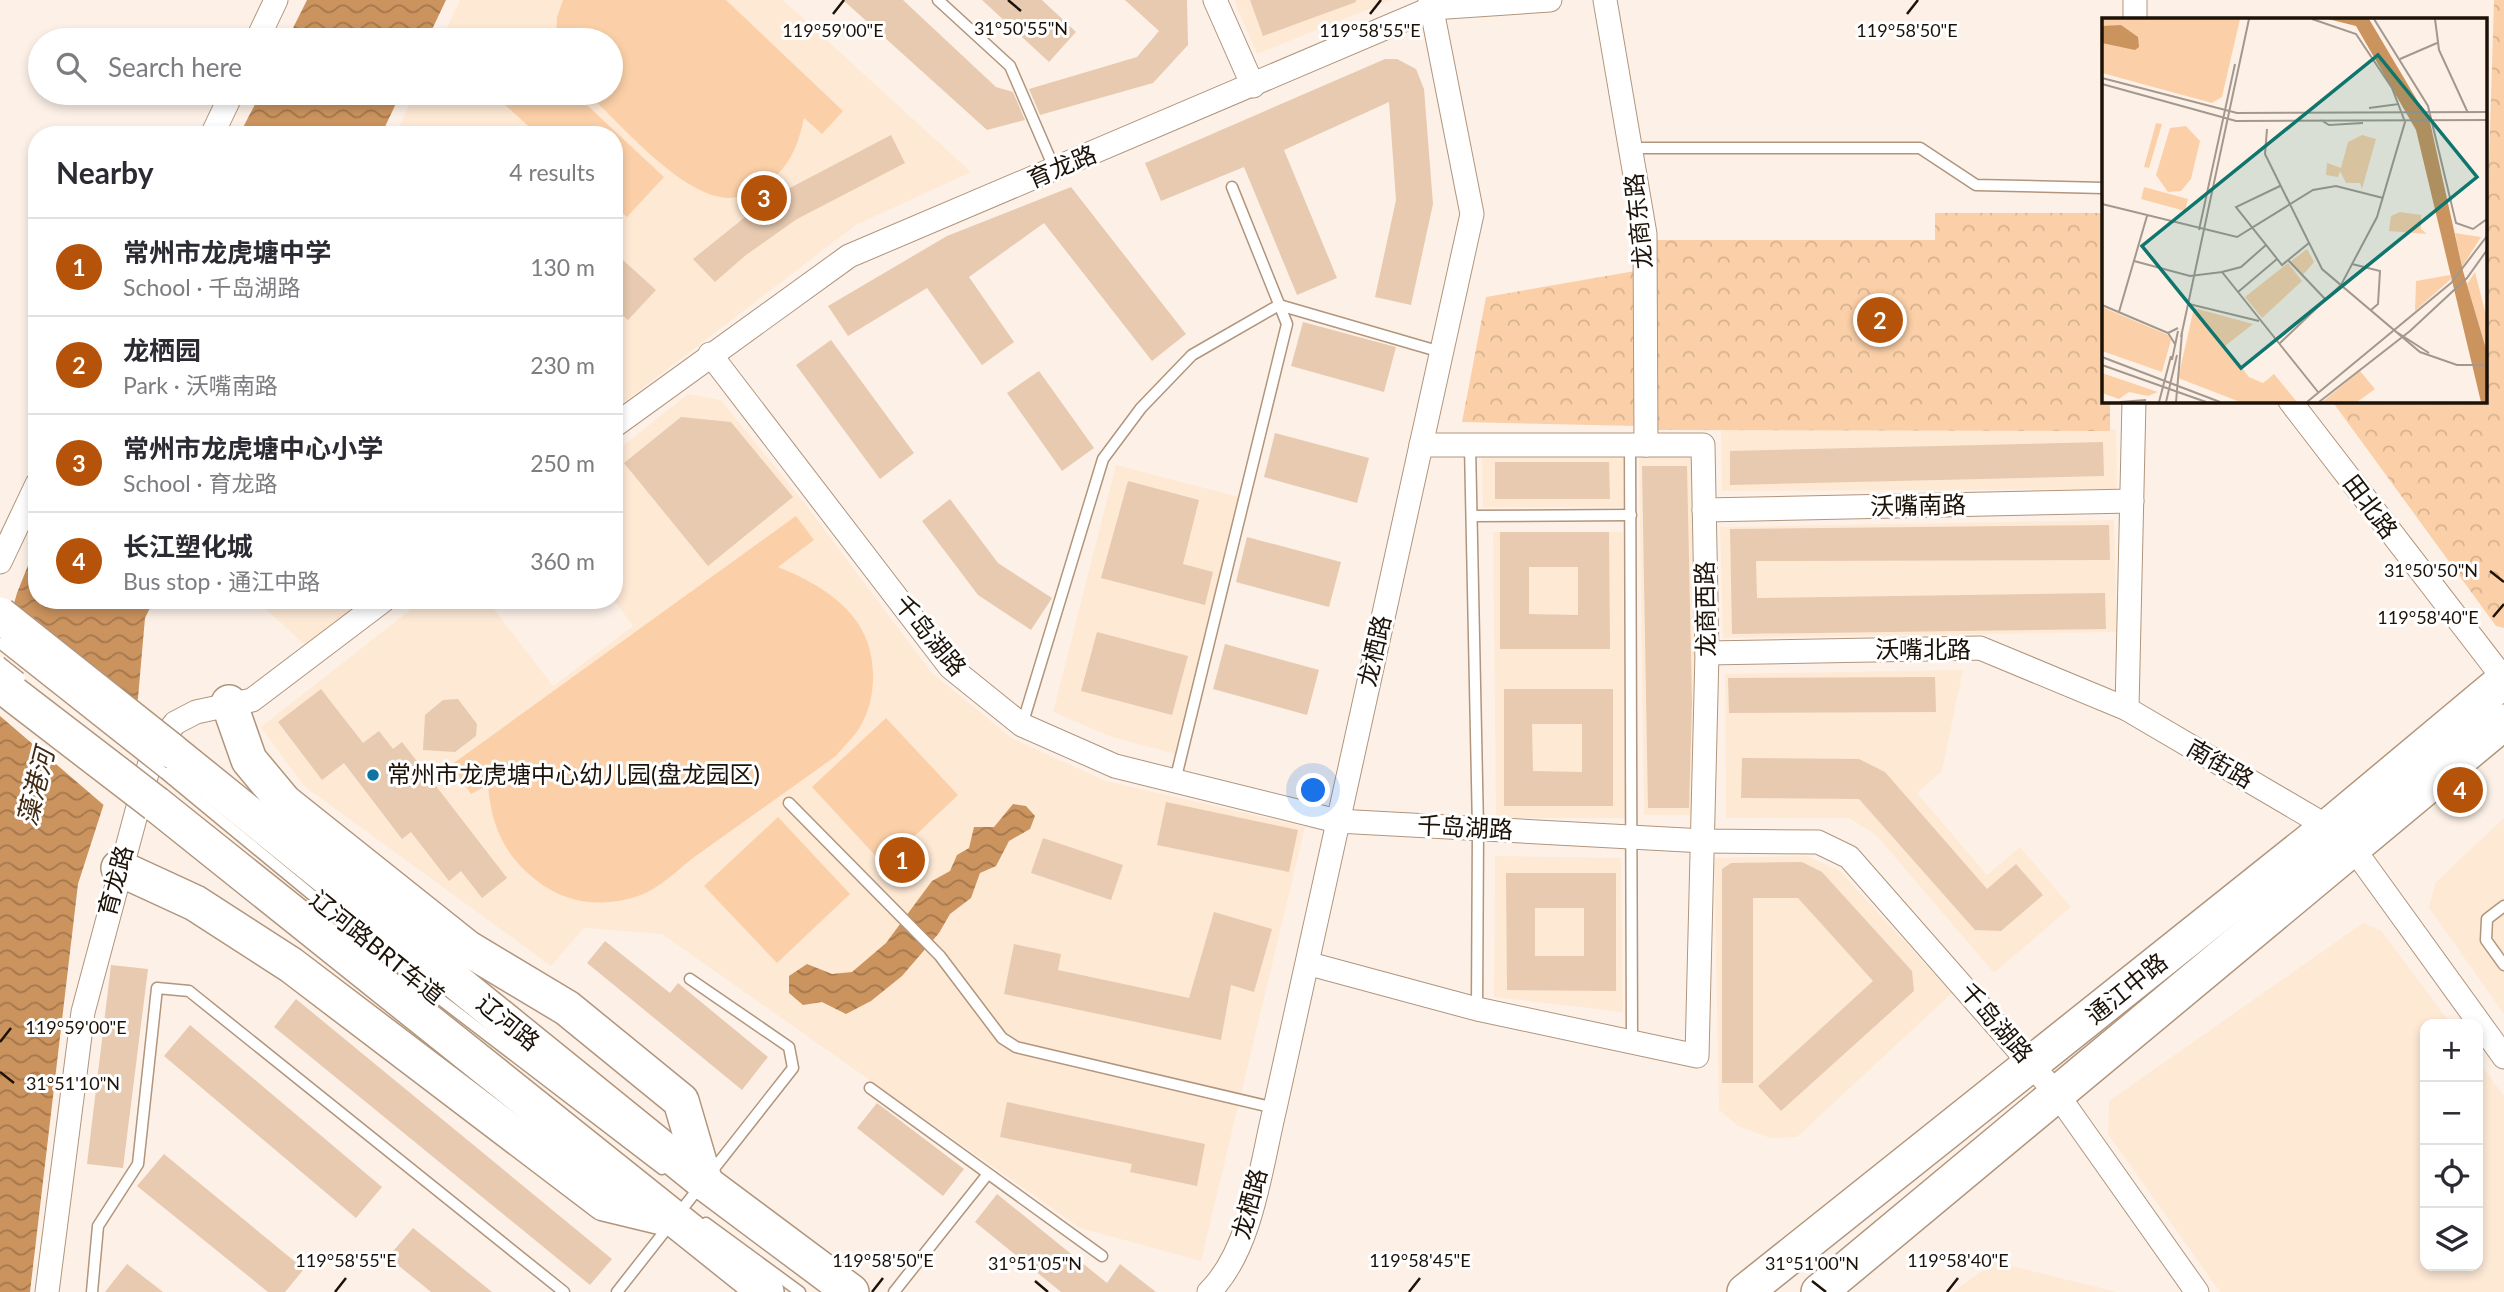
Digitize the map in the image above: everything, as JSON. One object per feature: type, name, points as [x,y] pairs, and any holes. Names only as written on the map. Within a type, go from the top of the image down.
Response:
[{"type":"main road","points":[[0,615],[162,778]]},
{"type":"main road","name":"通江中路","points":[[1819,1292],[2057,1094],[2341,837],[2504,679]]},
{"type":"main road","points":[[16,685],[162,778]]},
{"type":"main road","points":[[119,868],[195,903],[291,965],[604,1203],[683,1195],[681,1101],[567,1008],[467,948],[284,802],[249,761],[229,703]]},
{"type":"main road","name":"通江中路","points":[[1745,1292],[2032,1064],[2341,837],[2504,722]]},
{"type":"main road","name":"辽河路","points":[[162,778],[683,1195],[850,1292]]},
{"type":"main road","name":"辽河路","points":[[162,778],[683,1195],[766,1292]]},
{"type":"street","points":[[263,28],[276,0]]},
{"type":"street","points":[[1215,0],[1253,86]]},
{"type":"street","name":"育龙路","points":[[623,419],[849,256],[1253,86],[1431,4],[1550,0]]},
{"type":"street","name":"龙商东路","points":[[1605,0],[1645,234],[1638,445]]},
{"type":"street","points":[[2135,0],[2135,18]]},
{"type":"street","name":"龙栖路","points":[[1209,1292],[1222,1280],[1241,1244],[1275,1108],[1310,964],[1336,821],[1472,214],[1431,4]]},
{"type":"street","points":[[216,126],[226,105]]},
{"type":"street","name":"千岛湖路","points":[[710,354],[950,667],[1022,725],[1115,766],[1336,821],[1704,841],[1818,842],[1849,858],[2057,1094],[2197,1292]]},
{"type":"street","points":[[2127,709],[2134,402]]},
{"type":"street","name":"田北路","points":[[2291,402],[2504,679]]},
{"type":"street","name":"龙商西路","points":[[1421,445],[1703,445],[1707,653],[1697,1056],[1632,1042]]},
{"type":"street","name":"沃嘴南路","points":[[1704,510],[2132,501]]},
{"type":"street","points":[[0,562],[28,503]]},
{"type":"street","name":"育龙路","points":[[47,1292],[83,1012],[119,868],[153,751],[175,723],[196,712],[252,700],[372,609]]},
{"type":"street","name":"沃嘴北路","points":[[1707,653],[1980,648],[2127,709]]},
{"type":"street","name":"南街路","points":[[2127,709],[2341,837],[2504,1057]]},
{"type":"street","points":[[1310,964],[1478,1009],[1632,1042]]},
{"type":"lane","points":[[938,0],[1010,66],[1055,170]]},
{"type":"lane","points":[[1630,148],[1920,148],[1976,185],[2102,188]]},
{"type":"lane","points":[[1175,781],[1287,324],[1232,187]]},
{"type":"lane","points":[[1022,725],[1103,459],[1141,408],[1192,355],[1279,305],[1441,352]]},
{"type":"lane","points":[[1470,445],[1478,829],[1478,1009]]},
{"type":"lane","points":[[1632,1042],[1630,515],[1638,445]]},
{"type":"lane","points":[[1472,516],[1630,515]]},
{"type":"lane","points":[[0,643],[162,778]]},
{"type":"lane","points":[[0,662],[16,685]]},
{"type":"lane","points":[[138,771],[162,778]]},
{"type":"lane","points":[[789,803],[940,956],[1002,1038],[1016,1047],[1275,1108]]},
{"type":"lane","name":"辽河路BRT车道","points":[[304,906],[602,1148],[683,1195],[831,1292]]},
{"type":"lane","points":[[2504,906],[2487,919],[2486,940],[2504,965]]},
{"type":"lane","points":[[617,1292],[683,1195],[793,1068],[789,1047],[690,979]]},
{"type":"lane","points":[[92,1292],[98,1226],[138,1164],[157,988],[189,991],[564,1292]]},
{"type":"lane","points":[[870,1088],[1102,1256]]},
{"type":"lane","points":[[894,1292],[987,1175]]},
{"type":"lane","name":"辽河路BRT车道","points":[[683,1195],[800,1292]]},
{"type":"shaded area","points":[[460,0],[783,0],[971,172],[856,225],[623,403],[623,126],[399,126],[409,105],[623,105],[623,28],[447,28]]},
{"type":"shaded area","points":[[1234,0],[1392,0],[1257,54]]},
{"type":"shaded area","points":[[688,394],[721,400],[805,504],[931,672],[1013,739],[1106,781],[1305,827],[1201,1261],[1080,1228],[662,934],[584,928],[551,966],[304,786],[261,727],[412,609],[494,609],[553,686],[633,626],[621,609],[623,609],[623,446]]},
{"type":"shaded area","points":[[2116,429],[2117,489],[1722,491],[1721,430]]},
{"type":"shaded area","points":[[1623,453],[1623,507],[1483,507],[1482,454]]},
{"type":"shaded area","points":[[1696,455],[1700,815],[1644,815],[1639,456]]},
{"type":"shaded area","points":[[1116,465],[1239,497],[1175,754],[1112,737],[1053,712]]},
{"type":"shaded area","points":[[2114,520],[2117,632],[1723,638],[1720,527]]},
{"type":"shaded area","points":[[1493,532],[1623,532],[1626,818],[1496,818]]},
{"type":"shaded area","points":[[266,609],[353,609],[305,645]]},
{"type":"shaded area","points":[[1963,670],[1942,771],[1917,793],[1987,875],[2020,847],[2071,907],[1994,973],[1876,835],[1849,818],[1726,818],[1725,674]]},
{"type":"shaded area","points":[[2504,818],[2504,1014],[2429,908],[2435,883]]},
{"type":"shaded area","points":[[1495,856],[1621,858],[1623,1012],[1494,997]]},
{"type":"shaded area","points":[[1807,856],[1840,871],[1952,993],[1797,1137],[1770,1138],[1738,1126],[1719,1110],[1714,858]]},
{"type":"shaded area","points":[[2363,923],[2381,930],[2447,1019],[2420,1019],[2420,1271],[2483,1271],[2483,1068],[2504,1096],[2504,1292],[2220,1292],[2108,1134],[2109,1101]]},
{"type":"shaded area","points":[[1995,1262],[2117,1292],[1952,1292]]},
{"type":"green space","points":[[563,0],[726,0],[843,111],[822,134],[804,118],[799,138],[786,165],[763,185],[733,198],[710,194],[672,172],[599,105],[623,105],[623,28],[557,28]]},
{"type":"green space","points":[[2494,0],[2504,0],[2504,628],[2496,626],[2333,402],[2486,402],[2487,226]]},
{"type":"green space","points":[[505,105],[587,105],[609,126],[528,126]]},
{"type":"green space","points":[[623,139],[664,177],[627,217],[623,214]]},
{"type":"green space","points":[[1935,213],[2102,213],[2102,402],[2110,402],[2110,431],[1657,430],[1656,240],[1935,240]]},
{"type":"green space","points":[[1635,271],[1637,426],[1462,422],[1486,297]]},
{"type":"green space","points":[[796,516],[814,540],[778,567],[832,596],[858,623],[867,640],[872,659],[873,687],[868,710],[858,731],[836,756],[648,892],[613,902],[586,902],[560,895],[536,880],[515,860],[501,838],[492,813],[488,785],[471,794],[451,765]]},
{"type":"green space","points":[[886,718],[958,795],[884,865],[812,787]]},
{"type":"green space","points":[[778,817],[850,894],[777,963],[704,886]]},
{"type":"water","points":[[307,0],[446,0],[433,28],[293,28]]},
{"type":"water","points":[[255,105],[395,105],[385,126],[244,126]]},
{"type":"water","name":"藻港河","points":[[28,566],[28,609],[150,609],[145,618],[138,698],[78,884],[30,1292],[0,1292],[0,653]]},
{"type":"water","points":[[1013,804],[1026,806],[1035,816],[1030,829],[1009,841],[996,866],[980,873],[971,898],[950,914],[939,933],[902,976],[871,1001],[846,1014],[822,1002],[803,1005],[789,993],[789,976],[807,964],[832,974],[852,972],[886,943],[932,881],[950,871],[957,855],[969,848],[974,827],[994,827]]},
{"type":"pier","points":[[0,641],[138,710],[106,807],[0,716]]},
{"type":"building","points":[[843,0],[903,0],[996,87],[1013,92],[1025,120],[987,130]]},
{"type":"building","points":[[982,0],[1042,0],[1076,32],[1049,62]]},
{"type":"building","points":[[1125,0],[1187,0],[1188,45],[1153,83],[1040,115],[1029,89],[1137,57],[1159,31]]},
{"type":"building","points":[[1250,0],[1356,0],[1356,2],[1263,36]]},
{"type":"building","points":[[1385,59],[1397,59],[1416,69],[1424,89],[1433,204],[1411,305],[1375,297],[1396,200],[1389,102],[1284,150],[1337,278],[1297,295],[1244,167],[1161,201],[1145,163]]},
{"type":"building","points":[[891,135],[905,163],[797,219],[746,255],[715,282],[693,259],[765,201]]},
{"type":"building","points":[[1071,187],[1186,334],[1152,361],[1044,223],[969,277],[1014,342],[982,365],[927,288],[848,336],[828,306],[947,236]]},
{"type":"building","points":[[623,260],[656,290],[628,320],[623,316]]},
{"type":"building","points":[[1303,322],[1396,347],[1384,392],[1291,366]]},
{"type":"building","points":[[831,340],[914,453],[880,479],[796,365]]},
{"type":"building","points":[[1039,371],[1094,448],[1062,471],[1007,393]]},
{"type":"building","points":[[681,417],[731,422],[793,497],[708,566],[624,463]]},
{"type":"building","points":[[1275,433],[1369,458],[1357,503],[1264,477]]},
{"type":"building","points":[[2103,442],[2104,476],[1730,485],[1730,451]]},
{"type":"building","points":[[1495,462],[1609,462],[1610,499],[1495,499]]},
{"type":"building","points":[[1642,466],[1687,466],[1692,703],[1689,808],[1648,808]]},
{"type":"building","points":[[1128,481],[1199,500],[1183,564],[1213,572],[1205,605],[1101,578]]},
{"type":"building","points":[[950,499],[998,563],[1052,598],[1031,630],[978,595],[922,521]]},
{"type":"building","points":[[2109,525],[2110,560],[1756,561],[1757,598],[2105,593],[2106,629],[1732,634],[1730,529]]},
{"type":"building","points":[[1500,532],[1609,532],[1610,649],[1500,649]],"holes":[[[1529,567],[1578,567],[1578,615],[1529,614]]]},
{"type":"building","points":[[1247,537],[1341,562],[1329,607],[1236,582]]},
{"type":"building","points":[[1097,632],[1188,656],[1172,715],[1081,691]]},
{"type":"building","points":[[1225,644],[1319,670],[1307,715],[1213,689]]},
{"type":"building","points":[[1935,677],[1936,712],[1729,713],[1728,678]]},
{"type":"building","points":[[321,689],[363,743],[379,731],[393,749],[402,742],[507,878],[482,898],[461,871],[449,881],[411,832],[402,839],[344,763],[322,780],[278,722]]},
{"type":"building","points":[[1504,689],[1613,689],[1613,806],[1504,806]],"holes":[[[1532,724],[1582,724],[1582,772],[1533,771]]]},
{"type":"building","points":[[458,699],[477,724],[476,736],[455,752],[423,750],[425,715],[443,700]]},
{"type":"building","points":[[1742,758],[1859,759],[1885,772],[1987,889],[2016,864],[2043,895],[2001,931],[1975,930],[1859,799],[1741,798]]},
{"type":"building","points":[[1166,802],[1298,830],[1289,872],[1157,845]]},
{"type":"building","points":[[1043,838],[1123,865],[1111,900],[1031,873]]},
{"type":"building","points":[[1802,862],[1822,872],[1912,971],[1914,991],[1781,1111],[1758,1086],[1873,981],[1798,898],[1753,898],[1753,1083],[1722,1083],[1722,869],[1731,863]]},
{"type":"building","points":[[1506,873],[1616,873],[1616,991],[1507,990]],"holes":[[[1535,908],[1584,908],[1584,956],[1535,956]]]},
{"type":"building","points":[[1214,912],[1272,929],[1254,992],[1231,985],[1221,1040],[1004,994],[1014,944],[1061,954],[1058,970],[1189,998]]},
{"type":"building","points":[[605,941],[670,993],[678,983],[768,1057],[742,1090],[587,963]]},
{"type":"building","points":[[111,965],[148,969],[123,1168],[87,1164]]},
{"type":"building","points":[[296,999],[612,1259],[590,1285],[274,1027]]},
{"type":"building","points":[[190,1025],[382,1187],[356,1218],[164,1056]]},
{"type":"building","points":[[1007,1102],[1205,1144],[1197,1186],[1130,1172],[1132,1164],[1000,1137]]},
{"type":"building","points":[[877,1103],[964,1169],[943,1196],[857,1128]]},
{"type":"building","points":[[164,1154],[304,1269],[285,1292],[268,1292],[137,1186]]},
{"type":"building","points":[[997,1194],[1107,1283],[1120,1264],[1156,1292],[1061,1292],[975,1222]]},
{"type":"building","points":[[413,1228],[492,1292],[431,1292],[388,1257]]},
{"type":"building","points":[[127,1264],[163,1292],[105,1292]]},
{"type":"place","name":"常州市龙虎塘中心小学","points":[[764,198]]},
{"type":"place","name":"龙栖园","points":[[1880,320]]},
{"type":"place","name":"常州市龙虎塘中心幼儿园(盘龙园区)","points":[[373,775]]},
{"type":"place","name":"长江塑化城","points":[[2460,790]]},
{"type":"place","name":"常州市龙虎塘中学","points":[[902,860]]}]
